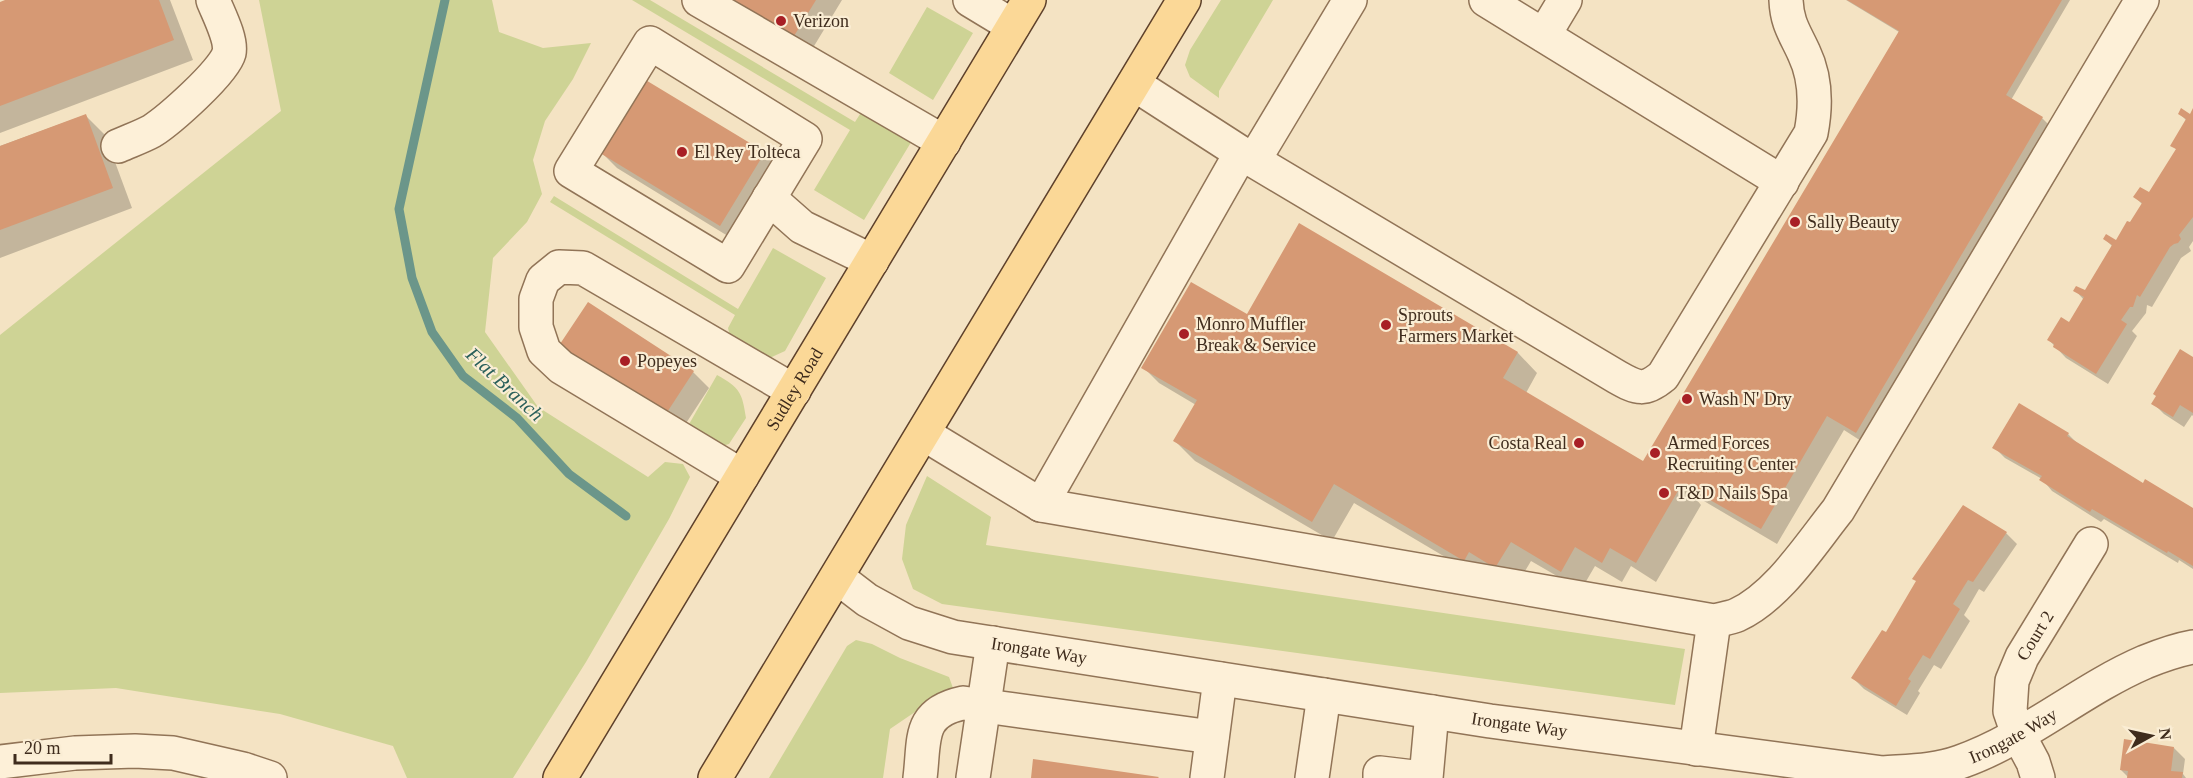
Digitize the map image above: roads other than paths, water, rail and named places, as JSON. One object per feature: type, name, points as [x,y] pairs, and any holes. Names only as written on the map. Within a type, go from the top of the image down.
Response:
[{"type":"main road","points":[[715,778],[1184,0]]},
{"type":"main road","name":"Sudley Road","points":[[560,778],[1021,13]]},
{"type":"street","points":[[118,146],[150,132],[178,111],[221,66],[229,52],[226,33],[213,0]]},
{"type":"street","points":[[699,0],[944,142]]},
{"type":"street","points":[[970,0],[1021,13]]},
{"type":"street","points":[[1041,505],[1248,157],[1350,0]]},
{"type":"street","points":[[1486,0],[1782,182]]},
{"type":"street","points":[[1544,35],[1565,0]]},
{"type":"street","points":[[1134,84],[1248,157],[1617,377],[1631,385],[1644,388],[1663,376],[1811,133],[1815,113],[1812,77],[1805,55],[1791,29],[1786,0]]},
{"type":"street","points":[[924,434],[1041,505],[1714,621],[1736,616],[1756,603],[1786,576],[1838,510],[2142,0]]},
{"type":"street","points":[[650,43],[805,139],[769,198],[728,266],[571,171],[650,43]]},
{"type":"street","points":[[769,198],[802,227],[872,261]]},
{"type":"street","points":[[742,476],[561,368],[544,351],[536,327],[536,299],[543,280],[559,267],[583,268],[794,391]]},
{"type":"street","name":"Court 2","points":[[2038,778],[2033,762],[2018,735],[2010,711],[2012,681],[2022,657],[2091,544]]},
{"type":"street","name":"Irongate Way","points":[[837,577],[867,600],[909,623],[953,637],[1432,712],[1696,749],[1789,770],[1883,773],[1926,770],[1960,762],[2018,735],[2114,675],[2161,656],[2193,647]]},
{"type":"street","points":[[1696,749],[1714,621]]},
{"type":"street","points":[[973,778],[993,643]]},
{"type":"street","points":[[1207,778],[1220,679]]},
{"type":"street","points":[[1312,778],[1324,695]]},
{"type":"street","points":[[920,778],[927,724],[935,714],[948,706],[963,703],[984,704],[1212,737]]},
{"type":"street","points":[[984,704],[989,778]]},
{"type":"street","points":[[1380,778],[1380,773],[1424,778],[1432,712]]},
{"type":"street","points":[[0,762],[76,765],[135,751],[173,753],[243,769],[270,778]]},
{"type":"waterway","name":"Flat Branch","points":[[445,0],[399,209],[412,278],[432,332],[463,376],[517,418],[569,474],[626,516]]},
{"type":"place","name":"Verizon","points":[[781,21]]},
{"type":"place","name":"El Rey Tolteca","points":[[682,152]]},
{"type":"place","name":"Sally Beauty","points":[[1795,222]]},
{"type":"place","name":"Sprouts Farmers Market","points":[[1386,325]]},
{"type":"place","name":"Monro Muffler Break & Service","points":[[1184,334]]},
{"type":"place","name":"Popeyes","points":[[625,361]]},
{"type":"place","name":"Wash N' Dry","points":[[1687,399]]},
{"type":"place","name":"Costa Real","points":[[1579,443]]},
{"type":"place","name":"Armed Forces Recruiting Center","points":[[1655,453]]},
{"type":"place","name":"T&D Nails Spa","points":[[1664,493]]}]
